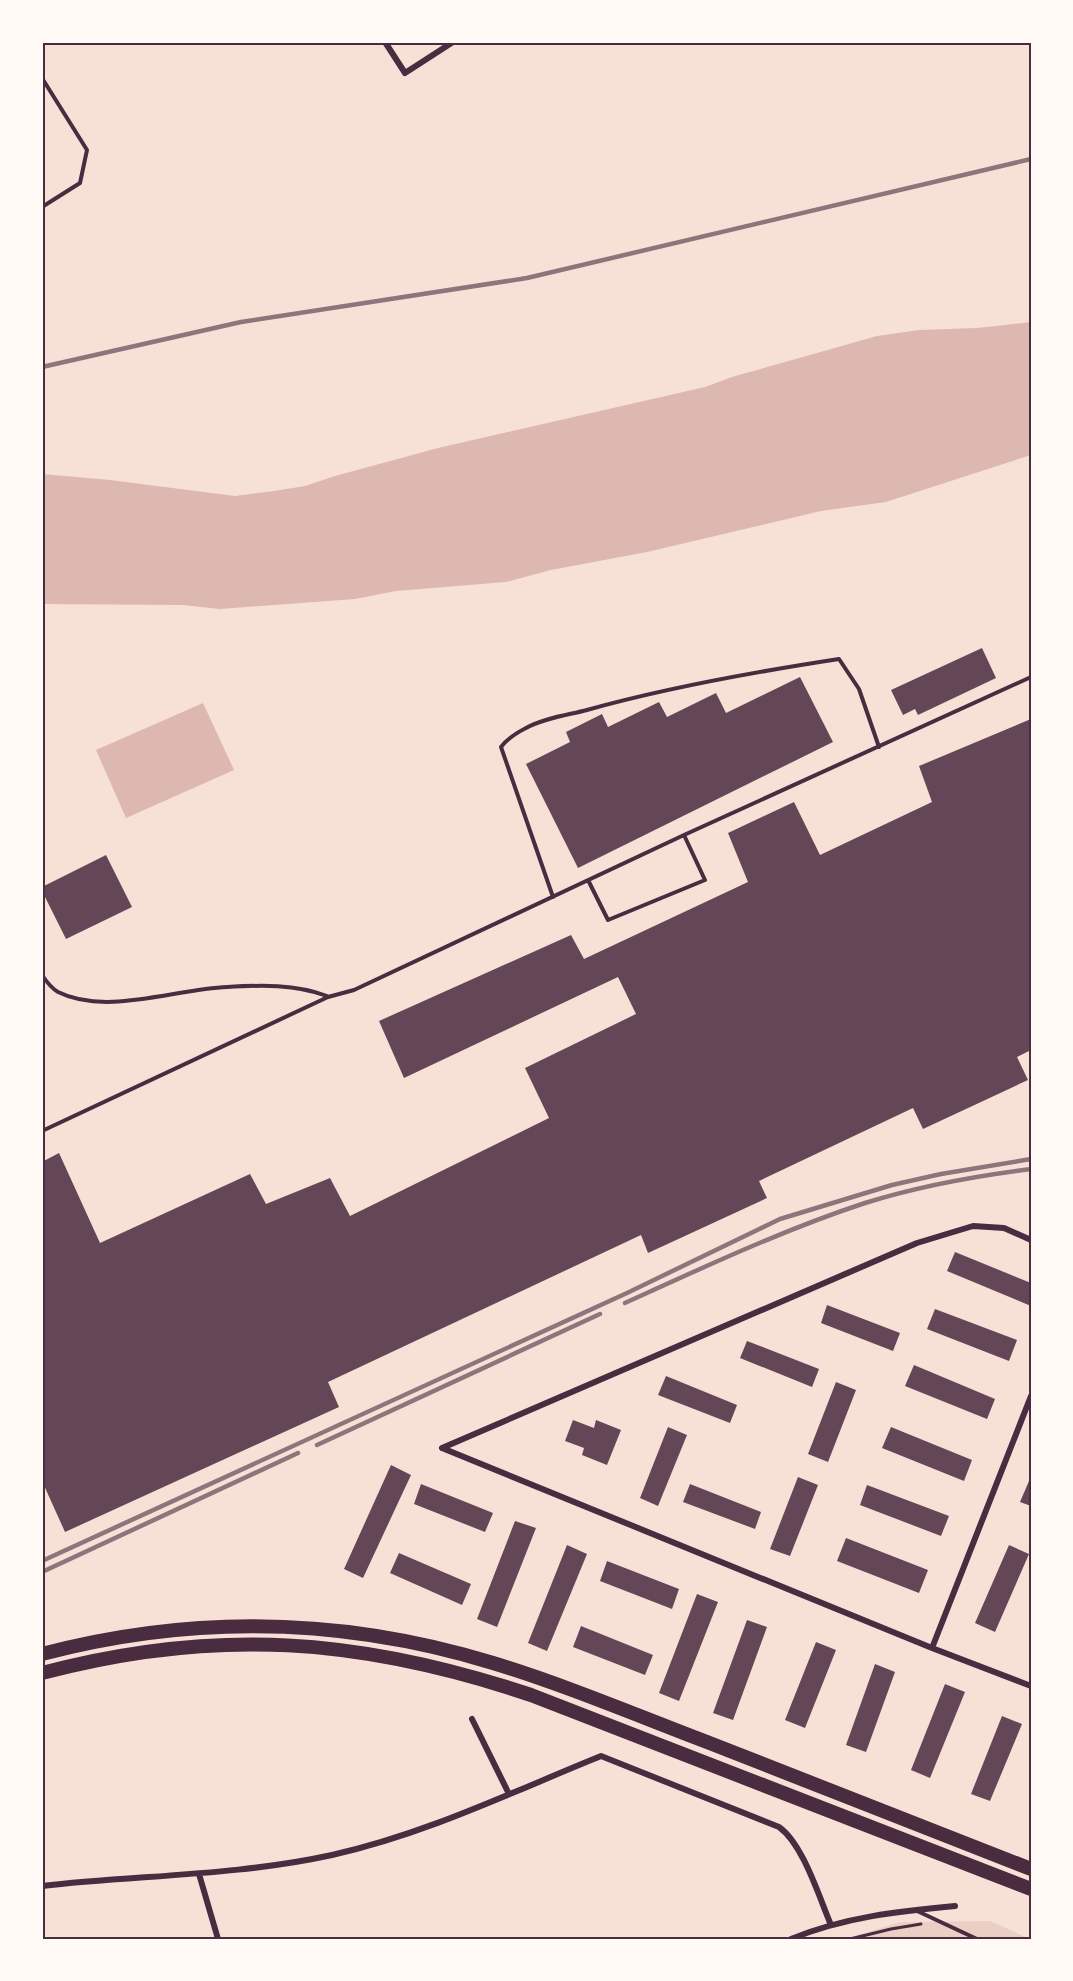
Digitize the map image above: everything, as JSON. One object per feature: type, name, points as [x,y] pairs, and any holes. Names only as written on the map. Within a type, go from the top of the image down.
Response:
[{"type":"highway","points":[[42,1654],[137,1634],[193,1627],[239,1625],[333,1629],[408,1642],[493,1663],[577,1692],[1031,1869]]},
{"type":"highway","points":[[42,1673],[94,1660],[149,1651],[195,1645],[248,1643],[332,1647],[413,1662],[477,1677],[531,1695],[1031,1889]]},
{"type":"street","points":[[385,42],[405,73],[453,42]]},
{"type":"street","points":[[1031,1240],[1004,1228],[973,1226],[917,1243],[442,1448],[932,1648],[1031,1686]]},
{"type":"street","points":[[932,1648],[1031,1396]]},
{"type":"street","points":[[472,1719],[509,1794]]},
{"type":"street","points":[[42,1886],[199,1874],[299,1861],[369,1846],[433,1826],[601,1756],[779,1827],[786,1832],[800,1854],[831,1925]]},
{"type":"street","points":[[199,1874],[218,1939]]},
{"type":"street","points":[[791,1939],[831,1925],[873,1915],[955,1906]]},
{"type":"lane","points":[[42,78],[87,150],[80,183],[42,207]]},
{"type":"lane","points":[[553,897],[501,747],[508,738],[528,726],[605,705],[693,685],[839,659],[859,689],[879,747]]},
{"type":"lane","points":[[42,1131],[328,997],[354,990],[684,835],[1031,677]]},
{"type":"lane","points":[[588,880],[608,920],[705,880],[684,835]]},
{"type":"lane","points":[[42,975],[58,992],[95,1001],[131,1000],[225,987],[285,986],[308,989],[328,997]]},
{"type":"lane","points":[[913,1909],[977,1939]]},
{"type":"path","points":[[849,1939],[939,1921]]},
{"type":"shaded area","points":[[1031,322],[1031,455],[886,502],[821,511],[647,552],[551,570],[506,582],[396,591],[355,599],[220,609],[183,605],[42,604],[42,474],[235,496],[274,491],[305,486],[438,448],[705,387],[732,377],[877,336],[919,330],[977,328]]},
{"type":"shaded area","points":[[203,703],[234,770],[126,818],[96,750]]},
{"type":"shaded area","points":[[990,1921],[1030,1939],[844,1939],[901,1922]]},
{"type":"building","points":[[982,648],[996,678],[918,715],[915,709],[903,715],[891,690]]},
{"type":"building","points":[[800,677],[833,742],[578,868],[526,764],[570,742],[566,732],[602,714],[608,727],[659,702],[667,717],[716,693],[726,713]]},
{"type":"building","points":[[1031,719],[1031,1050],[1017,1057],[1028,1080],[923,1129],[913,1108],[759,1181],[767,1198],[648,1253],[641,1235],[328,1382],[339,1407],[65,1532],[42,1481],[42,1162],[59,1153],[100,1243],[250,1174],[266,1204],[330,1178],[350,1216],[549,1118],[525,1068],[636,1014],[618,977],[404,1078],[379,1021],[571,935],[584,959],[748,882],[728,833],[794,802],[820,855],[932,802],[919,766]]},
{"type":"building","points":[[106,855],[132,907],[66,939],[42,887]]},
{"type":"building","points":[[955,1252],[1031,1283],[1031,1306],[947,1271]]},
{"type":"building","points":[[827,1305],[900,1333],[893,1351],[821,1323]]},
{"type":"building","points":[[935,1309],[1017,1340],[1009,1361],[927,1329]]},
{"type":"building","points":[[747,1341],[819,1369],[812,1387],[740,1358]]},
{"type":"building","points":[[914,1365],[995,1399],[987,1419],[905,1386]]},
{"type":"building","points":[[666,1376],[737,1405],[730,1423],[658,1395]]},
{"type":"building","points":[[836,1382],[856,1390],[828,1462],[808,1454]]},
{"type":"building","points":[[573,1420],[594,1428],[596,1420],[621,1430],[607,1465],[582,1455],[584,1448],[565,1441]]},
{"type":"building","points":[[668,1427],[687,1435],[658,1506],[640,1498]]},
{"type":"building","points":[[891,1427],[972,1460],[964,1481],[882,1448]]},
{"type":"building","points":[[391,1465],[411,1475],[363,1578],[344,1569]]},
{"type":"building","points":[[798,1477],[818,1485],[790,1556],[770,1549]]},
{"type":"building","points":[[1029,1481],[1031,1482],[1031,1506],[1020,1502]]},
{"type":"building","points":[[421,1484],[493,1513],[485,1532],[414,1504]]},
{"type":"building","points":[[690,1484],[761,1512],[755,1529],[683,1502]]},
{"type":"building","points":[[867,1485],[949,1516],[941,1536],[860,1505]]},
{"type":"building","points":[[515,1521],[536,1528],[497,1627],[477,1619]]},
{"type":"building","points":[[846,1538],[928,1570],[919,1593],[837,1561]]},
{"type":"building","points":[[567,1545],[587,1554],[547,1651],[528,1643]]},
{"type":"building","points":[[1009,1545],[1029,1554],[995,1632],[975,1623]]},
{"type":"building","points":[[399,1553],[471,1584],[462,1605],[390,1573]]},
{"type":"building","points":[[607,1561],[679,1589],[672,1609],[600,1581]]},
{"type":"building","points":[[697,1594],[718,1602],[679,1701],[659,1693]]},
{"type":"building","points":[[747,1620],[767,1627],[733,1720],[713,1713]]},
{"type":"building","points":[[581,1626],[653,1655],[645,1675],[573,1647]]},
{"type":"building","points":[[816,1642],[836,1650],[805,1728],[785,1720]]},
{"type":"building","points":[[875,1664],[895,1672],[866,1752],[846,1745]]},
{"type":"building","points":[[945,1684],[965,1692],[930,1778],[911,1770]]},
{"type":"building","points":[[1002,1716],[1022,1724],[990,1801],[971,1794]]},
{"type":"railway","points":[[42,367],[241,322],[527,278],[1031,159]]},
{"type":"railway","points":[[42,1561],[627,1293],[780,1219],[892,1185],[941,1174],[1031,1159]]},
{"type":"railway","points":[[625,1303],[774,1237],[865,1203],[947,1182],[1031,1169]]},
{"type":"railway","points":[[317,1445],[600,1314]]},
{"type":"railway","points":[[42,1572],[298,1453]]}]
